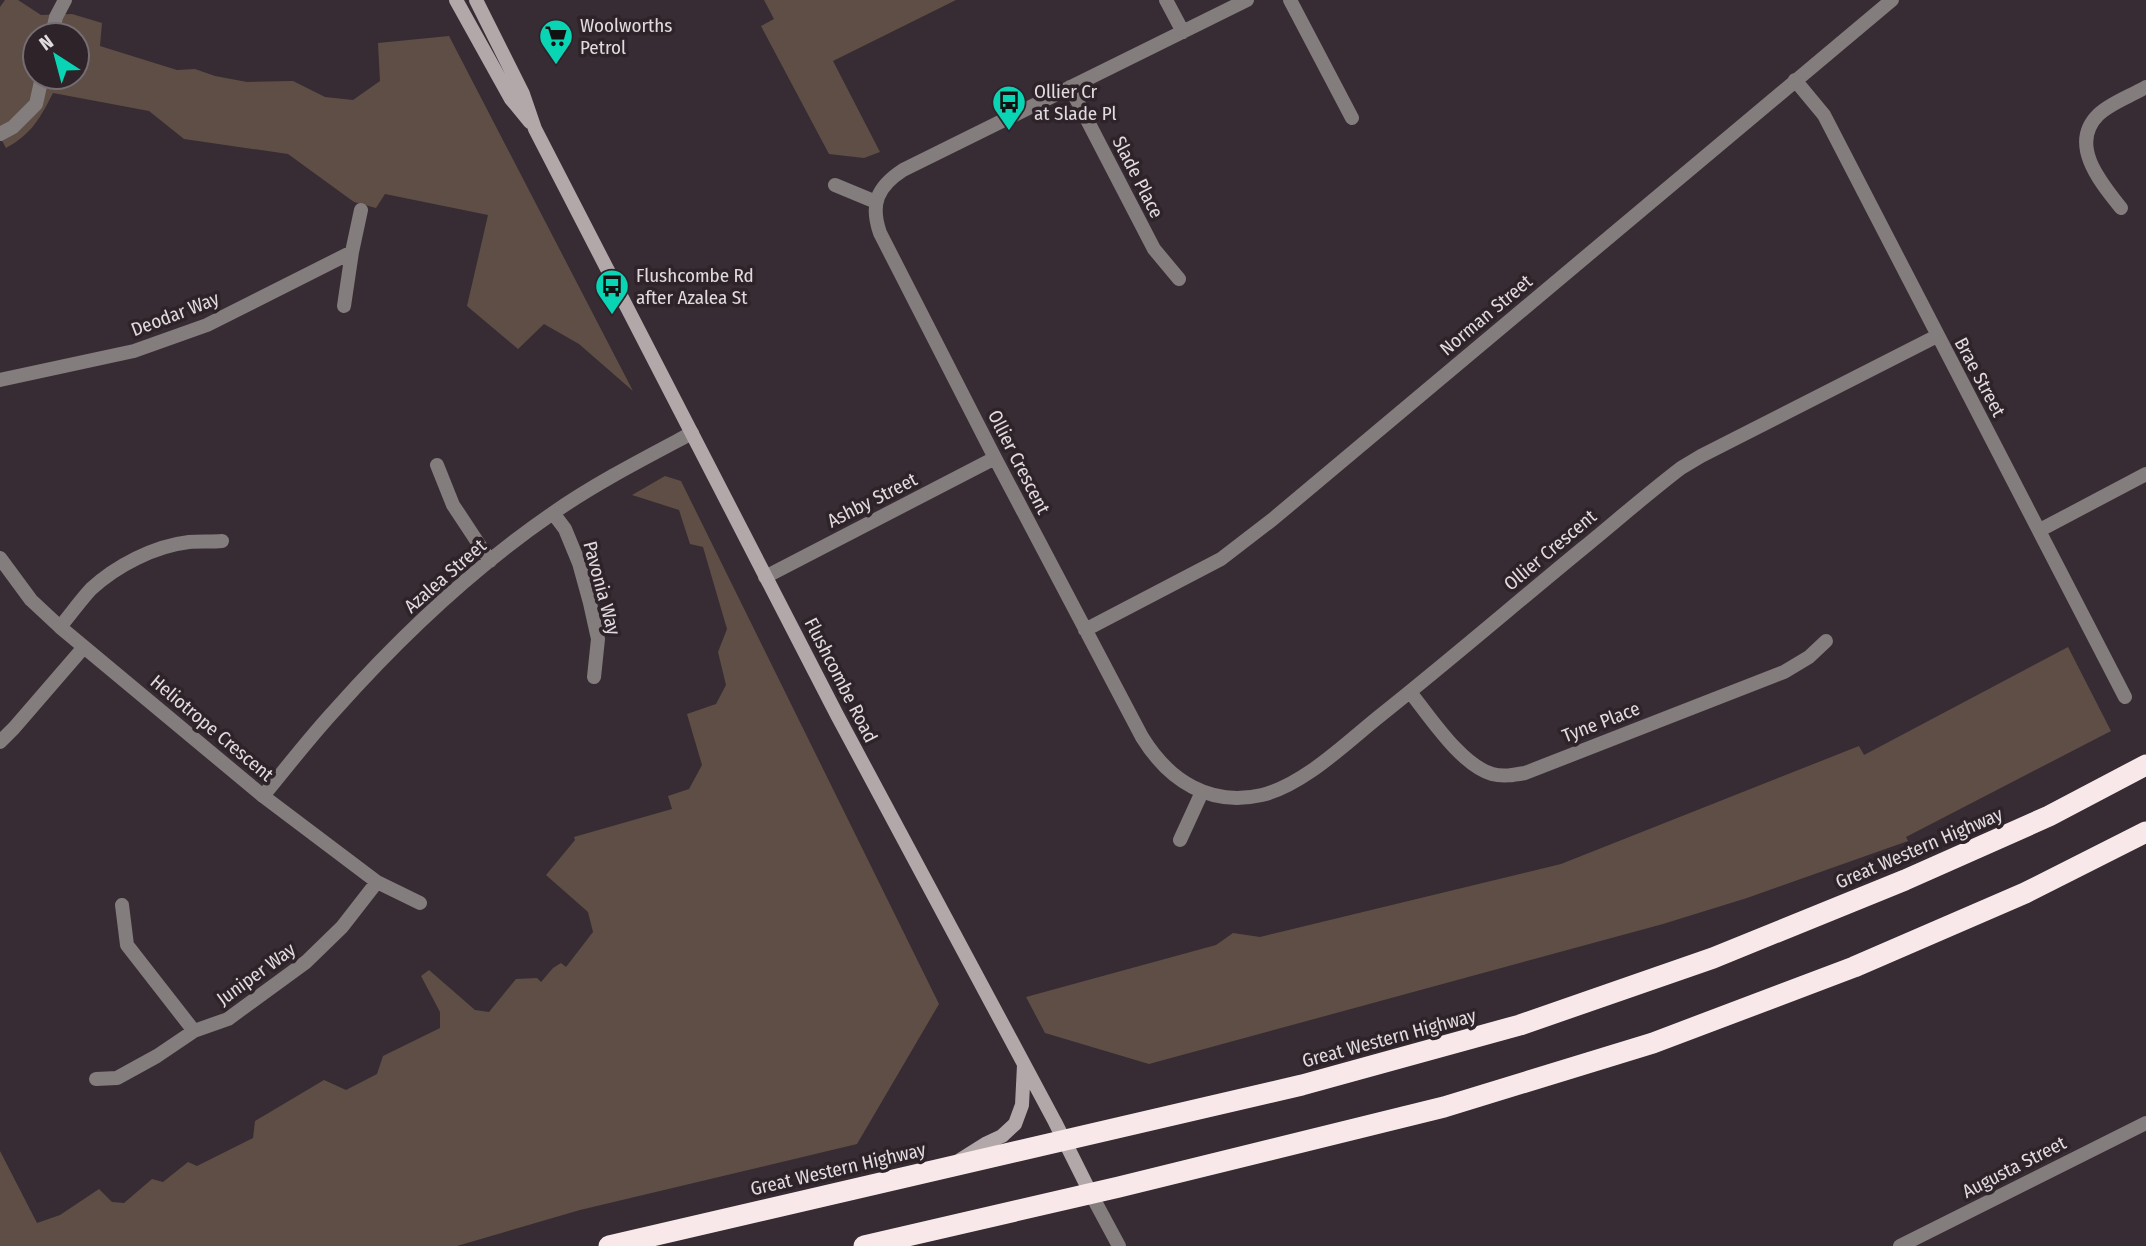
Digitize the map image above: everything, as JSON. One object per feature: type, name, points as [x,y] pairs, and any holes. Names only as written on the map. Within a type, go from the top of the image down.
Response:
[{"type":"highway","name":"Great Western Highway","points":[[609,1246],[1303,1085],[1520,1025],[1713,958],[1905,880],[2049,816],[2146,765]]},
{"type":"highway","points":[[864,1246],[1090,1194],[1444,1107],[1653,1043],[1854,967],[2025,893],[2146,832]]},
{"type":"street","points":[[55,21],[65,0]]},
{"type":"street","name":"Flushcombe Road","points":[[456,0],[511,99],[535,129]]},
{"type":"street","name":"Flushcombe Road","points":[[476,0],[523,94],[535,129],[765,577],[1119,1246]]},
{"type":"street","points":[[1166,0],[1183,32]]},
{"type":"street","points":[[835,185],[876,202],[884,186],[903,170],[1247,0]]},
{"type":"street","points":[[1290,0],[1352,118]]},
{"type":"street","name":"Norman Street","points":[[1085,630],[1221,559],[1273,519],[1892,0]]},
{"type":"street","name":"Brae Street","points":[[1795,80],[1824,115],[2125,697]]},
{"type":"street","name":"Slade Place","points":[[1070,87],[1154,249],[1179,279]]},
{"type":"street","points":[[2121,208],[2090,165],[2088,131],[2101,112],[2146,87]]},
{"type":"street","points":[[0,134],[13,127],[36,104],[39,91]]},
{"type":"street","name":"Ollier Crescent","points":[[876,202],[880,233],[995,458],[1149,748],[1177,776],[1202,792],[1229,799],[1261,795],[1290,785],[1312,770],[1681,468],[1937,336]]},
{"type":"street","points":[[344,306],[361,210]]},
{"type":"street","name":"Deodar Way","points":[[0,380],[134,351],[207,325],[352,252]]},
{"type":"street","name":"Azalea Street","points":[[263,796],[335,710],[397,644],[490,561],[553,513],[606,480],[692,433]]},
{"type":"street","name":"Ashby Street","points":[[765,577],[995,458]]},
{"type":"street","points":[[437,465],[453,505],[490,561]]},
{"type":"street","points":[[2040,530],[2146,474]]},
{"type":"street","name":"Pavonia Way","points":[[553,513],[565,529],[579,563],[590,603],[598,639],[594,677]]},
{"type":"street","points":[[60,627],[91,590],[136,559],[163,547],[189,542],[222,541]]},
{"type":"street","name":"Heliotrope Crescent","points":[[0,558],[31,600],[60,627],[263,796],[377,882],[420,903]]},
{"type":"street","name":"Tyne Place","points":[[1410,692],[1469,762],[1490,774],[1511,776],[1525,773],[1784,672],[1809,657],[1826,641]]},
{"type":"street","points":[[0,743],[84,647]]},
{"type":"street","points":[[1180,840],[1202,792]]},
{"type":"street","name":"Juniper Way","points":[[96,1079],[117,1078],[194,1031],[228,1019],[306,962],[342,926],[377,882]]},
{"type":"street","points":[[122,905],[127,945],[194,1031]]},
{"type":"street","points":[[952,1166],[1002,1136],[1015,1124],[1022,1105],[1024,1064]]},
{"type":"street","name":"Augusta Street","points":[[1900,1246],[2146,1123]]},
{"type":"shaded area","points":[[5,0],[18,0],[41,15],[72,14],[102,23],[100,46],[177,70],[195,69],[247,82],[293,81],[325,97],[353,100],[380,81],[378,43],[449,36],[633,391],[579,344],[544,324],[518,349],[467,306],[488,215],[385,194],[376,208],[354,202],[288,154],[184,139],[149,111],[53,93],[34,125],[22,137],[6,148],[0,137],[0,7]]},
{"type":"shaded area","points":[[764,0],[956,0],[833,61],[880,152],[864,158],[829,154],[761,26],[774,19]]},
{"type":"shaded area","points":[[665,476],[681,481],[939,1004],[857,1144],[580,1210],[457,1246],[0,1246],[0,1151],[37,1223],[60,1215],[99,1189],[112,1202],[124,1203],[152,1179],[163,1182],[188,1162],[197,1166],[253,1138],[255,1121],[324,1080],[346,1090],[377,1074],[383,1056],[440,1028],[440,1012],[421,976],[429,970],[475,1010],[489,1012],[516,979],[537,978],[541,982],[561,963],[566,967],[593,932],[588,912],[546,875],[575,840],[574,837],[672,809],[668,796],[689,789],[702,765],[687,714],[716,704],[726,685],[718,652],[727,629],[703,547],[690,544],[679,510],[632,495]]},
{"type":"shaded area","points":[[2068,647],[2111,731],[1906,837],[1908,841],[1747,898],[1663,924],[1149,1064],[1045,1033],[1026,997],[1216,945],[1233,933],[1260,937],[1561,864],[1859,746],[1864,755]]},
{"type":"place","name":"Woolworths Petrol","points":[[556,66]]},
{"type":"place","name":"Ollier Cr at Slade Pl","points":[[1009,132]]},
{"type":"place","name":"Flushcombe Rd after Azalea St","points":[[612,316]]}]
